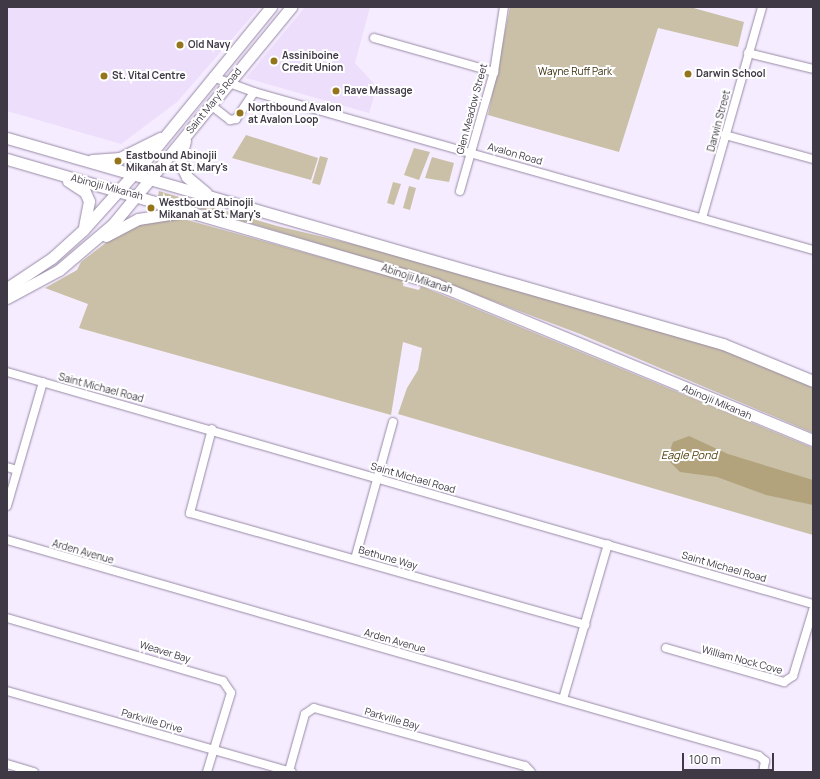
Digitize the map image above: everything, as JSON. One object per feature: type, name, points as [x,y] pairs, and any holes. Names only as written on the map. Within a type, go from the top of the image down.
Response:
[{"type":"main road","name":"Saint Mary's Road","points":[[7,288],[52,258],[83,230],[120,191],[212,77],[271,7]]},
{"type":"main road","name":"Saint Mary's Road","points":[[7,298],[59,270],[90,245],[138,196],[291,7]]},
{"type":"main road","points":[[188,133],[180,158],[182,167],[196,186],[215,198]]},
{"type":"main road","points":[[84,160],[120,158],[166,134]]},
{"type":"main road","name":"Abinojii Mikanah","points":[[7,138],[723,344],[813,381]]},
{"type":"main road","name":"Abinojii Mikanah","points":[[7,159],[190,211],[436,284],[813,440]]},
{"type":"main road","points":[[51,172],[85,192],[90,209],[83,230]]},
{"type":"main road","points":[[90,245],[138,219],[159,213],[190,211]]},
{"type":"street","name":"Glen Meadow Street","points":[[460,191],[494,72],[504,7]]},
{"type":"street","name":"Darwin Street","points":[[702,218],[762,7]]},
{"type":"street","points":[[374,38],[494,72]]},
{"type":"street","points":[[748,53],[813,69]]},
{"type":"street","name":"Avalon Road","points":[[212,77],[254,92],[471,152],[813,250]]},
{"type":"street","points":[[212,106],[230,120],[236,119],[254,92]]},
{"type":"street","points":[[725,135],[813,159]]},
{"type":"street","name":"Saint Michael Road","points":[[7,372],[212,429],[813,604]]},
{"type":"street","points":[[7,506],[43,382]]},
{"type":"street","points":[[355,559],[393,422]]},
{"type":"street","name":"Bethune Way","points":[[212,429],[188,509],[190,513],[585,625]]},
{"type":"street","points":[[7,467],[18,470]]},
{"type":"street","name":"Arden Avenue","points":[[7,540],[759,756],[765,761],[763,772]]},
{"type":"street","points":[[564,699],[608,544]]},
{"type":"street","name":"William Nock Cove","points":[[666,648],[784,682],[793,676],[813,610]]},
{"type":"street","name":"Weaver Bay","points":[[7,618],[223,681],[231,693],[207,772]]},
{"type":"street","name":"Parkville Drive","points":[[7,691],[290,772]]},
{"type":"street","name":"Parkville Bay","points":[[290,772],[305,714],[314,708],[525,766],[531,772]]},
{"type":"street","points":[[7,764],[34,772]]},
{"type":"shaded area","name":"St. Vital Centre","points":[[7,7],[260,7],[177,102],[121,144],[7,111]]},
{"type":"shaded area","points":[[305,7],[370,7],[355,63],[377,87],[369,113],[246,78]]},
{"type":"green space","name":"Wayne Ruff Park","points":[[510,7],[690,7],[744,22],[738,47],[658,28],[619,152],[488,115]]},
{"type":"green space","points":[[246,135],[318,158],[311,180],[232,158]]},
{"type":"green space","points":[[414,148],[430,152],[419,180],[404,175]]},
{"type":"green space","points":[[320,156],[328,158],[320,185],[312,183]]},
{"type":"green space","points":[[432,157],[454,163],[449,182],[425,178]]},
{"type":"green space","points":[[393,182],[401,184],[394,205],[387,203]]},
{"type":"green space","points":[[409,186],[416,188],[410,210],[403,208]]},
{"type":"green space","points":[[159,191],[277,226],[408,257],[721,347],[813,384],[813,433],[580,334],[427,276],[158,196]]},
{"type":"green space","points":[[169,215],[404,280],[403,286],[419,290],[421,286],[813,448],[813,535],[398,414],[407,388],[418,370],[422,348],[403,342],[391,415],[79,328],[88,304],[45,288],[77,270],[81,262],[125,228]]},
{"type":"water","name":"Eagle Pond","points":[[689,436],[728,454],[813,480],[813,505],[766,495],[717,477],[680,472],[667,459],[673,442]]},
{"type":"place","name":"Old Navy","points":[[180,45]]},
{"type":"place","name":"Assiniboine Credit Union","points":[[274,61]]},
{"type":"place","name":"Darwin School","points":[[688,74]]},
{"type":"place","name":"St. Vital Centre","points":[[104,76]]},
{"type":"place","name":"Rave Massage","points":[[336,91]]},
{"type":"place","name":"Northbound Avalon at Avalon Loop","points":[[240,113]]},
{"type":"place","name":"Eastbound Abinojii Mikanah at St. Mary's","points":[[118,161]]},
{"type":"place","name":"Westbound Abinojii Mikanah at St. Mary's","points":[[151,208]]}]
